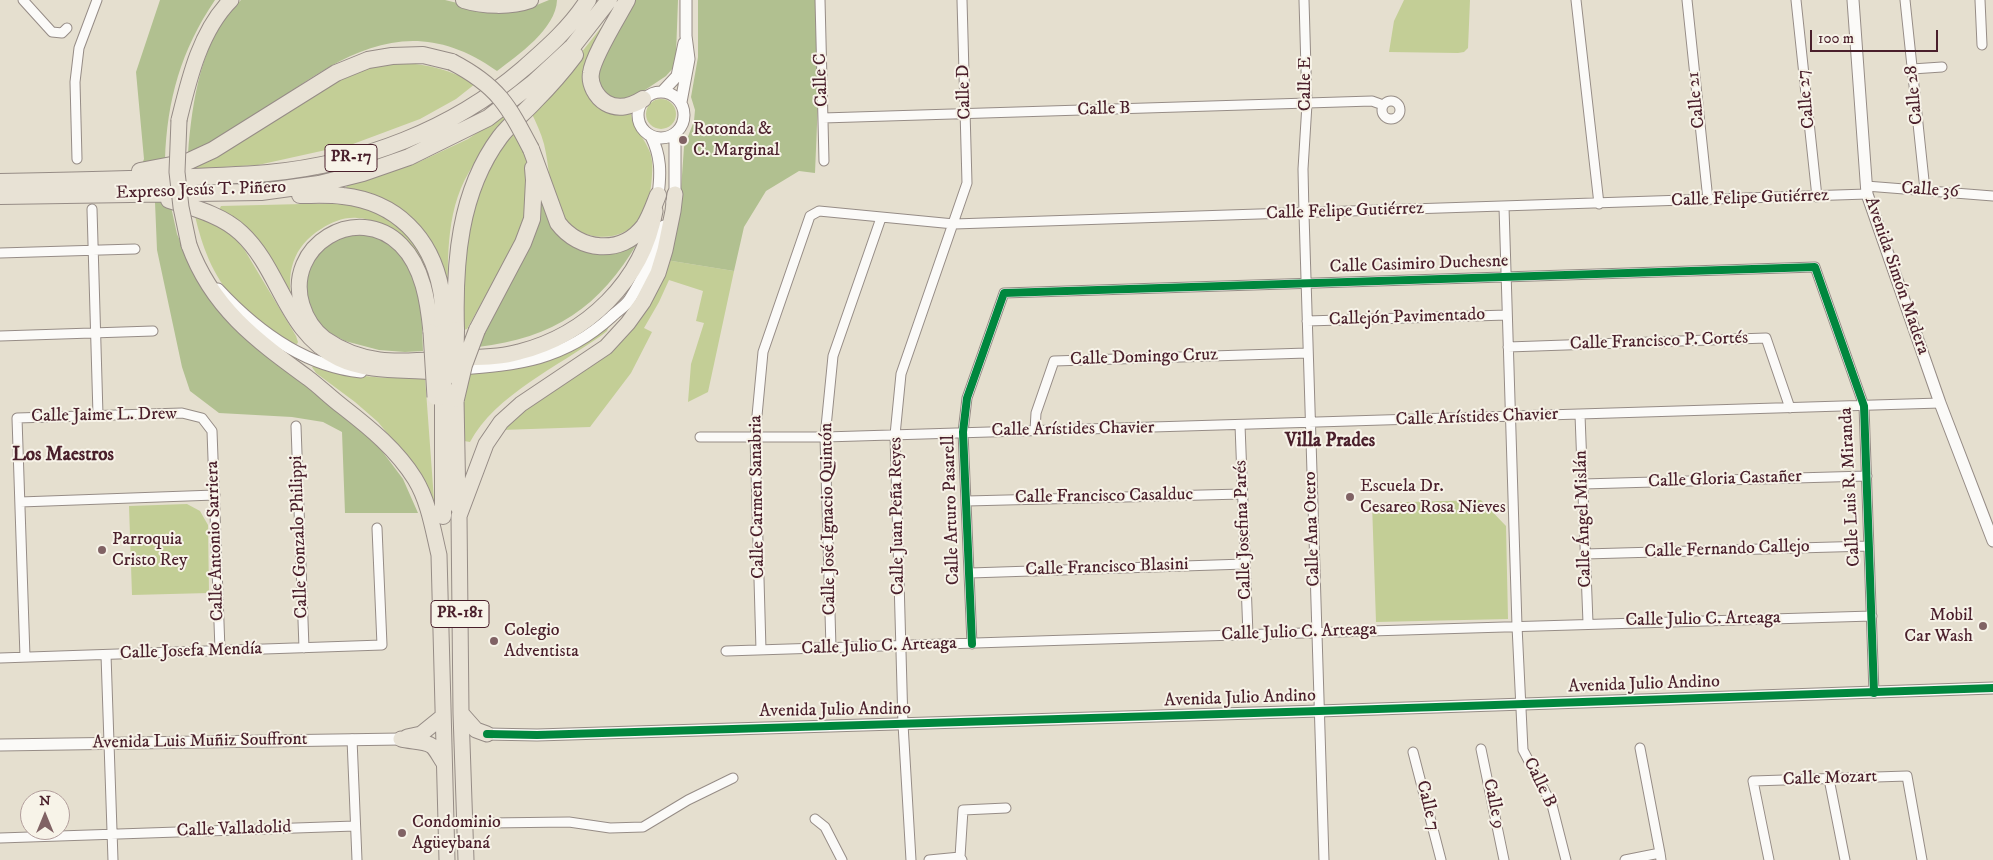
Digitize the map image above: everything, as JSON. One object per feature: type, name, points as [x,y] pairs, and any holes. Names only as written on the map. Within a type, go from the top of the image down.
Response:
[{"type":"highway","points":[[231,0],[212,22],[196,60],[179,120],[177,172],[181,207],[190,245],[198,268],[211,291],[248,333],[369,426],[396,453],[415,479],[431,519],[439,555],[442,694]]},
{"type":"highway","points":[[464,0],[492,4],[511,4],[530,0]]},
{"type":"highway","name":"Expreso Jesús T. Piñero","points":[[0,182],[269,173],[309,168],[376,152],[407,140],[462,114],[506,83],[570,24],[588,0]]},
{"type":"highway","points":[[445,397],[443,331],[459,236],[474,182],[501,136],[538,99],[587,41],[610,0]]},
{"type":"highway","name":"Expreso Jesús T. Piñero","points":[[0,196],[260,192],[319,184],[363,172],[409,157],[488,118],[533,83],[573,46],[610,0]]},
{"type":"highway","points":[[627,0],[598,54],[591,79],[597,95],[611,105],[628,106],[643,99]]},
{"type":"highway","points":[[61,181],[141,171],[187,162],[213,150],[336,73],[368,60],[392,56],[423,55],[452,62],[473,73],[502,98],[512,112],[531,149],[558,223],[563,231],[585,244],[600,248],[625,243],[643,227],[666,194]]},
{"type":"highway","points":[[445,397],[464,365],[477,330],[523,243],[532,219],[534,180],[531,149]]},
{"type":"highway","points":[[260,192],[342,196],[375,204],[392,211],[416,233],[426,247],[437,273],[442,293],[451,516]]},
{"type":"highway","points":[[150,194],[207,212],[225,221],[242,233],[261,258],[304,332],[324,350],[340,358],[367,366],[429,371]]},
{"type":"highway","points":[[443,331],[429,311],[419,272],[401,244],[386,234],[373,229],[358,227],[343,229],[331,233],[319,242],[309,255],[303,267],[300,282],[300,298],[306,316],[314,329],[322,337],[354,355],[380,361],[412,361],[517,353],[571,332],[602,308],[620,288],[637,263],[645,246],[655,215],[666,194]]},
{"type":"highway","points":[[451,516],[486,444],[501,422],[521,404],[606,346],[628,323],[643,302],[658,273],[674,211],[666,194]]},
{"type":"highway","name":"PR-181","points":[[447,860],[442,694],[451,516]]},
{"type":"highway","name":"PR-181","points":[[451,516],[466,860]]},
{"type":"highway","points":[[461,713],[476,730],[487,734]]},
{"type":"highway","points":[[401,739],[421,734],[442,717]]},
{"type":"highway","points":[[462,756],[471,743],[487,734]]},
{"type":"highway","points":[[401,739],[410,742],[423,742],[432,746],[444,763]]},
{"type":"street","points":[[23,0],[52,32],[62,33],[67,28]]},
{"type":"street","points":[[77,159],[75,82],[79,48],[96,0]]},
{"type":"street","points":[[198,268],[222,294],[263,332],[297,353],[324,364],[379,374],[510,365],[557,352],[596,330],[629,300],[654,255],[675,134],[681,126],[684,117],[681,102],[690,58],[686,36],[686,0]]},
{"type":"street","name":"Calle C","points":[[820,0],[824,161]]},
{"type":"street","name":"Calle D","points":[[962,0],[967,183]]},
{"type":"street","name":"Calle E","points":[[1303,169],[1307,104],[1304,0]]},
{"type":"street","points":[[1576,0],[1599,204]]},
{"type":"street","name":"Calle 21","points":[[1687,0],[1708,200]]},
{"type":"street","name":"Calle 27","points":[[1796,0],[1817,197]]},
{"type":"street","name":"Avenida Simón Madera","points":[[1853,0],[1867,190],[1940,403],[1992,535]]},
{"type":"street","name":"Calle 28","points":[[1905,0],[1925,190]]},
{"type":"street","points":[[1980,0],[1982,45]]},
{"type":"street","points":[[663,91],[677,76],[686,36]]},
{"type":"street","points":[[1912,69],[1942,67]]},
{"type":"street","points":[[666,194],[658,152],[651,136],[643,129],[639,121],[638,110],[643,99],[652,93],[663,91],[674,95],[681,102]]},
{"type":"street","name":"Calle B","points":[[824,118],[1372,102],[1383,105]]},
{"type":"street","points":[[651,136],[661,138],[675,134]]},
{"type":"street","name":"Calle Ana Otero","points":[[1303,169],[1324,860]]},
{"type":"street","name":"Calle Juan Peña Reyes","points":[[911,860],[903,724],[895,435],[901,374],[967,183]]},
{"type":"street","name":"Calle Felipe Gutiérrez","points":[[824,212],[954,224],[1817,197],[1867,190]]},
{"type":"street","name":"Calle 36","points":[[1867,190],[1925,190],[1993,196]]},
{"type":"street","name":"Calle B","points":[[1504,207],[1517,626],[1523,750],[1552,805],[1566,860]]},
{"type":"street","points":[[92,209],[98,415]]},
{"type":"street","name":"Calle Carmen Sanabria","points":[[761,650],[755,437],[763,352],[810,216],[819,211],[824,212]]},
{"type":"street","name":"Calle José Ignacio Quintón","points":[[831,648],[825,437],[833,356],[881,218]]},
{"type":"street","points":[[0,253],[135,249]]},
{"type":"street","name":"Calle Casimiro Duchesne","points":[[1004,293],[1815,267],[1822,286]]},
{"type":"street","name":"Calle Luis R. Miranda","points":[[1822,286],[1864,406],[1874,693]]},
{"type":"street","name":"Calle Arturo Pasarell","points":[[972,644],[964,432],[967,398],[1004,293]]},
{"type":"street","name":"Callejón Pavimentado","points":[[1307,321],[1507,315]]},
{"type":"street","points":[[0,336],[153,331]]},
{"type":"street","name":"Calle Francisco P. Cortés","points":[[1508,347],[1766,338],[1790,408]]},
{"type":"street","name":"Calle Domingo Cruz","points":[[1035,430],[1036,413],[1054,361],[1308,354]]},
{"type":"street","name":"Calle Arístides Chavier","points":[[700,437],[825,437],[1940,403]]},
{"type":"street","name":"Calle Jaime L. Drew","points":[[25,657],[18,418],[182,413],[202,418],[212,431]]},
{"type":"street","name":"Calle Ángel Mislán","points":[[1580,415],[1588,623]]},
{"type":"street","name":"Calle Josefina Parés","points":[[1240,425],[1248,635]]},
{"type":"street","name":"Calle Gonzalo Philippi","points":[[296,426],[304,648]]},
{"type":"street","name":"Calle Antonio Sarriera","points":[[212,431],[220,650]]},
{"type":"street","name":"Calle Gloria Castañer","points":[[1583,484],[1867,476]]},
{"type":"street","name":"Calle Francisco Casalduc","points":[[967,501],[1242,494]]},
{"type":"street","points":[[20,502],[215,495]]},
{"type":"street","name":"Calle Josefa Mendía","points":[[0,658],[382,645],[378,528]]},
{"type":"street","name":"Calle Fernando Callejo","points":[[1585,554],[1869,546]]},
{"type":"street","name":"Calle Francisco Blasini","points":[[970,573],[1245,564]]},
{"type":"street","name":"Calle Julio C. Arteaga","points":[[726,652],[1588,623],[1872,616]]},
{"type":"street","points":[[106,655],[113,860]]},
{"type":"street","name":"Avenida Julio Andino","points":[[487,734],[537,735],[903,724],[1993,688]]},
{"type":"street","points":[[352,739],[357,860]]},
{"type":"street","name":"Avenida Luis Muñiz Souffront","points":[[0,745],[401,739]]},
{"type":"street","points":[[1625,860],[1660,856],[1640,748]]},
{"type":"street","name":"Calle 9","points":[[1481,749],[1504,860]]},
{"type":"street","name":"Calle 7","points":[[1413,752],[1441,860]]},
{"type":"street","name":"Calle Mozart","points":[[1769,860],[1753,781],[1907,776],[1922,860]]},
{"type":"street","points":[[489,823],[569,822],[610,828],[643,827],[688,800],[733,778]]},
{"type":"street","points":[[1829,779],[1845,860]]},
{"type":"street","points":[[928,860],[961,859],[963,810],[1006,808]]},
{"type":"street","points":[[815,819],[825,827],[842,860]]},
{"type":"street","name":"Calle Valladolid","points":[[0,838],[355,826]]},
{"type":"green space","points":[[160,0],[215,0],[193,38],[178,76],[169,117],[165,160],[142,164],[144,159],[136,72]]},
{"type":"green space","points":[[241,0],[445,0],[486,10],[532,7],[549,0],[557,0],[555,11],[543,31],[525,49],[497,71],[462,51],[429,42],[397,42],[366,49],[307,80],[248,121],[188,154],[192,113],[201,71],[216,32],[227,15]]},
{"type":"green space","points":[[634,0],[678,0],[676,54],[674,67],[666,76],[633,98],[622,100],[609,96],[602,89],[598,76],[601,64]]},
{"type":"green space","points":[[698,0],[815,0],[818,100],[815,173],[799,171],[766,191],[744,227],[734,271],[666,260],[679,218],[684,147],[694,121],[695,110],[691,97],[698,57]]},
{"type":"green space","points":[[1404,0],[1470,0],[1468,48],[1464,52],[1458,53],[1389,52],[1394,21]]},
{"type":"green space","points":[[604,24],[590,91],[631,111],[633,122],[649,151],[652,167],[649,199],[638,221],[624,232],[605,237],[585,234],[576,230],[562,216],[552,192],[543,140],[531,112],[562,77]]},
{"type":"green space","points":[[401,63],[440,69],[475,84],[456,99],[420,119],[353,144],[258,165],[189,169],[358,68]]},
{"type":"green space","points":[[661,99],[672,103],[676,114],[672,125],[661,129],[650,125],[646,114],[650,103]]},
{"type":"green space","points":[[505,114],[509,120],[473,165],[461,188],[455,205],[449,241],[448,314],[443,283],[383,200],[364,192],[346,188],[347,185],[419,162],[468,139]]},
{"type":"green space","points":[[514,128],[525,155],[528,169],[524,218],[516,241],[467,329],[464,330],[461,321],[464,253],[478,183]]},
{"type":"green space","points":[[155,202],[170,202],[177,234],[183,248],[209,297],[225,318],[247,338],[364,431],[403,479],[418,513],[345,513],[342,432],[323,422],[292,417],[219,413],[190,391],[182,367],[157,250]]},
{"type":"green space","points":[[545,202],[573,240],[638,242],[608,285],[572,316],[530,336],[505,343],[478,347],[539,204]]},
{"type":"green space","points":[[344,203],[362,206],[394,222],[421,249],[433,288],[431,289],[397,235],[367,219],[347,218],[321,229],[311,236],[298,252],[291,272],[290,282],[293,305],[218,212],[221,206]]},
{"type":"green space","points":[[195,216],[215,224],[232,235],[244,249],[296,336],[297,344],[288,342],[275,334],[234,299],[214,271],[201,238]]},
{"type":"green space","points":[[369,233],[396,247],[414,278],[421,305],[423,351],[379,350],[345,341],[330,333],[318,323],[308,308],[305,279],[316,250],[332,239]]},
{"type":"green space","points":[[666,260],[734,271],[708,392],[688,402],[691,364],[704,323],[696,321],[703,291],[669,280],[644,328],[652,332],[631,373],[590,427],[501,430],[518,412],[608,350]]},
{"type":"green space","points":[[609,325],[607,331],[602,335],[529,382],[511,396],[481,425],[470,442],[464,441],[464,403],[470,371],[510,368]]},
{"type":"green space","points":[[315,364],[357,375],[396,378],[425,377],[433,502],[397,445],[378,422],[316,373],[312,367]]},
{"type":"green space","points":[[1481,500],[1506,526],[1508,619],[1376,622],[1372,503]]},
{"type":"green space","points":[[187,504],[200,511],[208,525],[209,593],[132,595],[129,506]]},
{"type":"cycle path","points":[[972,644],[963,432],[967,398],[1004,293],[1815,267],[1864,406],[1874,693]]},
{"type":"cycle path","points":[[487,734],[537,735],[1993,688]]},
{"type":"place","name":"Rotonda & C. Marginal","points":[[683,140]]},
{"type":"place","name":"Escuela Dr. Cesareo Rosa Nieves","points":[[1350,497]]},
{"type":"place","name":"Parroquia Cristo Rey","points":[[102,550]]},
{"type":"place","name":"Mobil Car Wash","points":[[1983,626]]},
{"type":"place","name":"Colegio Adventista","points":[[494,641]]},
{"type":"place","name":"Condominio Agüeybaná","points":[[402,833]]},
{"type":"district","name":"Villa Prades","points":[[1330,442]]},
{"type":"district","name":"Los Maestros","points":[[63,456]]}]
